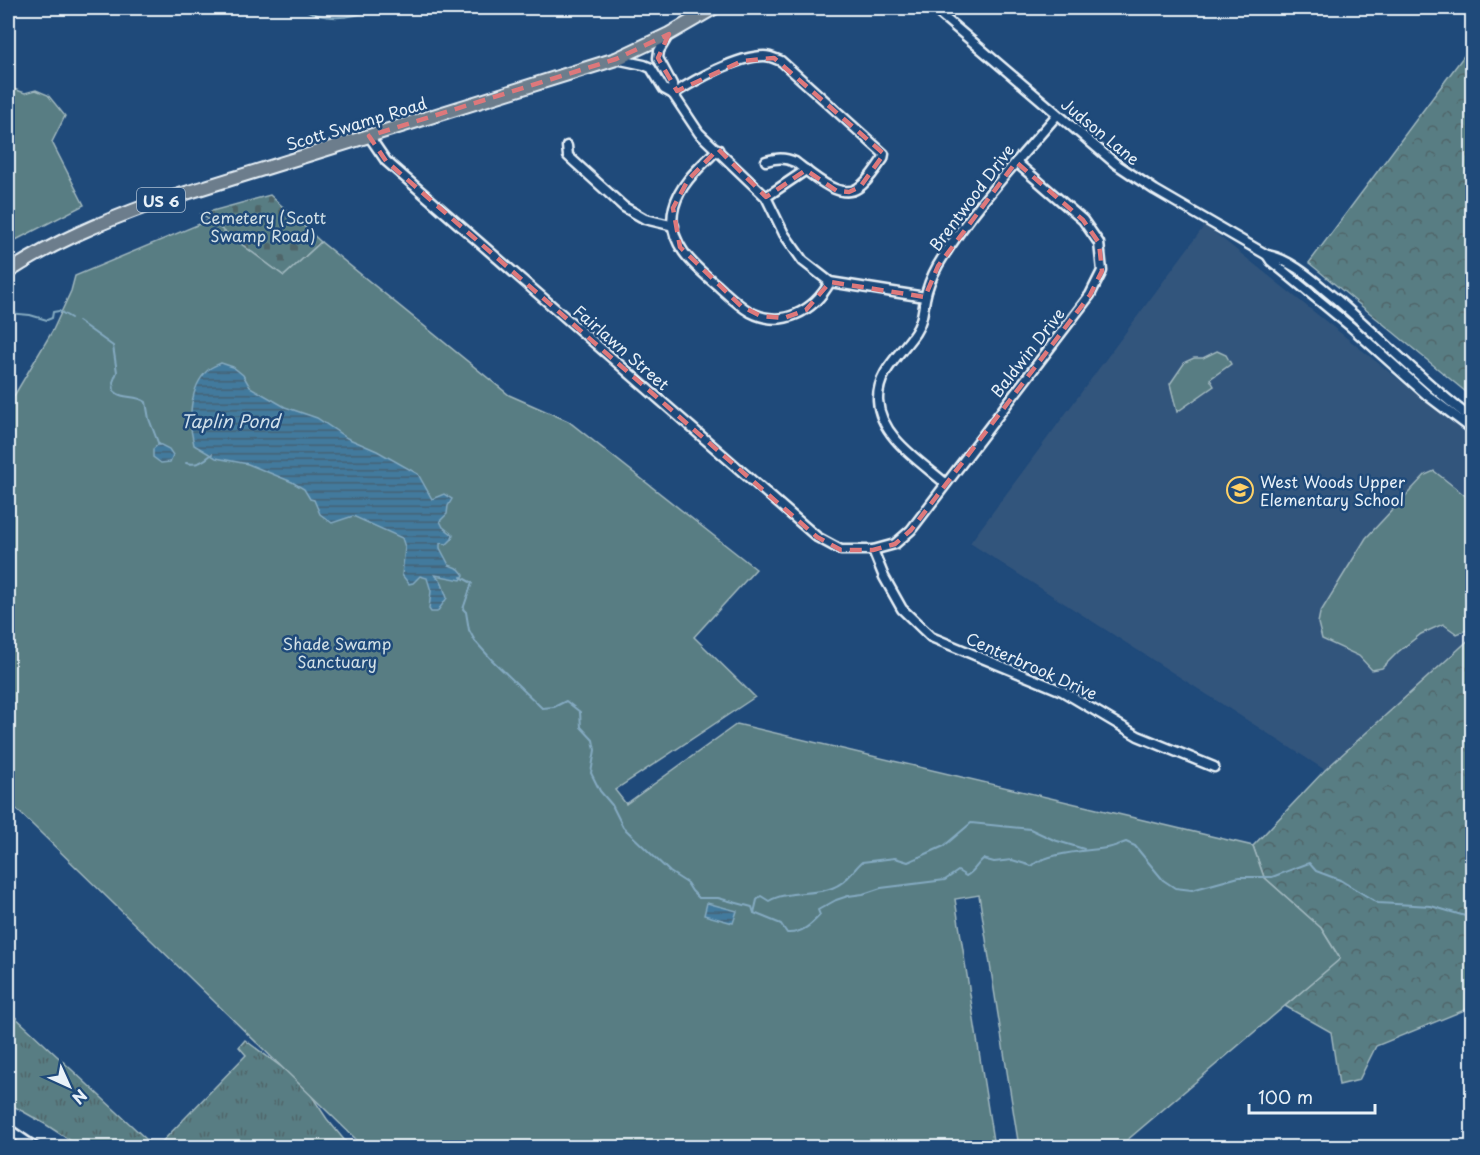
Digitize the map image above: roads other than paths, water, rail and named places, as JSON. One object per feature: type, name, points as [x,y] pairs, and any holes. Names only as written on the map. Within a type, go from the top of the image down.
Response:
[{"type":"highway","name":"Scott Swamp Road","points":[[8,272],[41,250],[154,202],[616,59],[669,34],[714,8]]},
{"type":"street","name":"Judson Lane","points":[[933,8],[1057,115],[1133,176],[1267,255],[1275,256],[1289,264],[1322,287],[1431,386],[1473,419]]},
{"type":"street","points":[[669,34],[659,51],[658,58],[672,84],[673,94]]},
{"type":"street","points":[[673,94],[707,74],[742,61],[765,56],[781,61],[884,154],[883,159],[860,187],[849,192],[837,191],[787,158],[780,157],[766,161]]},
{"type":"street","points":[[616,59],[644,64],[651,68],[664,88],[673,94],[699,133],[766,197],[784,234],[803,261],[830,282],[925,297]]},
{"type":"street","name":"Brentwood Drive","points":[[945,483],[893,436],[881,414],[878,400],[880,387],[885,373],[921,323],[925,297],[938,266],[982,203],[1057,115]]},
{"type":"street","name":"Fairlawn Street","points":[[369,136],[386,161],[817,537],[841,550],[873,550]]},
{"type":"street","points":[[567,146],[568,156],[624,207],[645,219],[674,226]]},
{"type":"street","points":[[718,149],[688,180],[674,208],[674,226],[680,247],[692,263],[741,306],[761,316],[784,318],[806,310],[823,295],[830,282]]},
{"type":"street","name":"Baldwin Drive","points":[[873,550],[895,544],[911,530],[1090,295],[1102,271],[1098,243],[1083,220],[1016,162]]},
{"type":"street","points":[[766,197],[806,170]]},
{"type":"street","name":"Judson Lane","points":[[1267,255],[1270,261],[1350,326],[1427,395],[1473,429]]},
{"type":"street","name":"Centerbrook Drive","points":[[873,550],[884,577],[902,609],[931,637],[1062,691],[1138,736],[1214,767]]},
{"type":"street","points":[[8,1129],[36,1148]]},
{"type":"water","name":"Taplin Pond","points":[[221,363],[233,367],[243,375],[250,387],[285,407],[317,418],[347,438],[377,451],[418,474],[432,499],[444,494],[452,499],[447,514],[440,521],[443,527],[453,535],[447,544],[440,543],[440,548],[449,565],[459,569],[464,575],[461,580],[435,575],[441,581],[447,598],[437,612],[431,612],[429,609],[431,591],[427,578],[420,576],[409,584],[402,575],[405,547],[402,538],[353,516],[332,523],[320,514],[314,500],[310,499],[304,489],[292,482],[248,464],[216,458],[194,445],[191,416],[194,395],[202,377],[209,369]]},
{"type":"water","points":[[159,444],[169,449],[173,455],[170,462],[161,463],[153,457],[153,449]]},
{"type":"water","points":[[707,903],[737,911],[733,923],[704,915]]},
{"type":"waterway","points":[[302,8],[330,17],[349,16],[377,8]]},
{"type":"waterway","points":[[8,313],[30,315],[47,320],[52,318],[53,312],[59,311],[71,318]]},
{"type":"waterway","points":[[78,321],[113,346],[117,372],[113,382],[114,391],[146,402],[149,419],[159,445]]},
{"type":"waterway","points":[[186,463],[200,462],[212,454]]},
{"type":"waterway","points":[[461,577],[472,583],[463,609],[475,641],[542,708],[554,707],[566,701],[580,712],[581,727],[593,740],[595,750],[591,773],[623,827],[670,872],[687,883],[699,898],[718,898],[752,907],[754,913],[781,924],[787,933],[805,928],[820,915],[818,910],[836,900],[881,888],[945,880],[958,871],[966,876],[983,859],[994,862],[1012,860],[1032,866],[1056,855],[1107,848],[1126,842],[1135,846],[1163,880],[1175,888],[1192,890],[1239,877],[1272,877],[1309,863],[1316,871],[1340,880],[1378,903],[1431,906],[1472,918]]},
{"type":"waterway","points":[[754,913],[757,900],[761,896],[769,901],[778,897],[829,889],[846,879],[862,862],[895,858],[908,862],[944,846],[971,823],[1030,829],[1054,840],[1084,849]]},
{"type":"place","name":"West Woods Upper Elementary School","points":[[1240,490]]},
{"type":"park label","name":"Cemetery (Scott Swamp Road)","points":[[263,226]]},
{"type":"park label","name":"Shade Swamp Sanctuary","points":[[337,652]]}]
